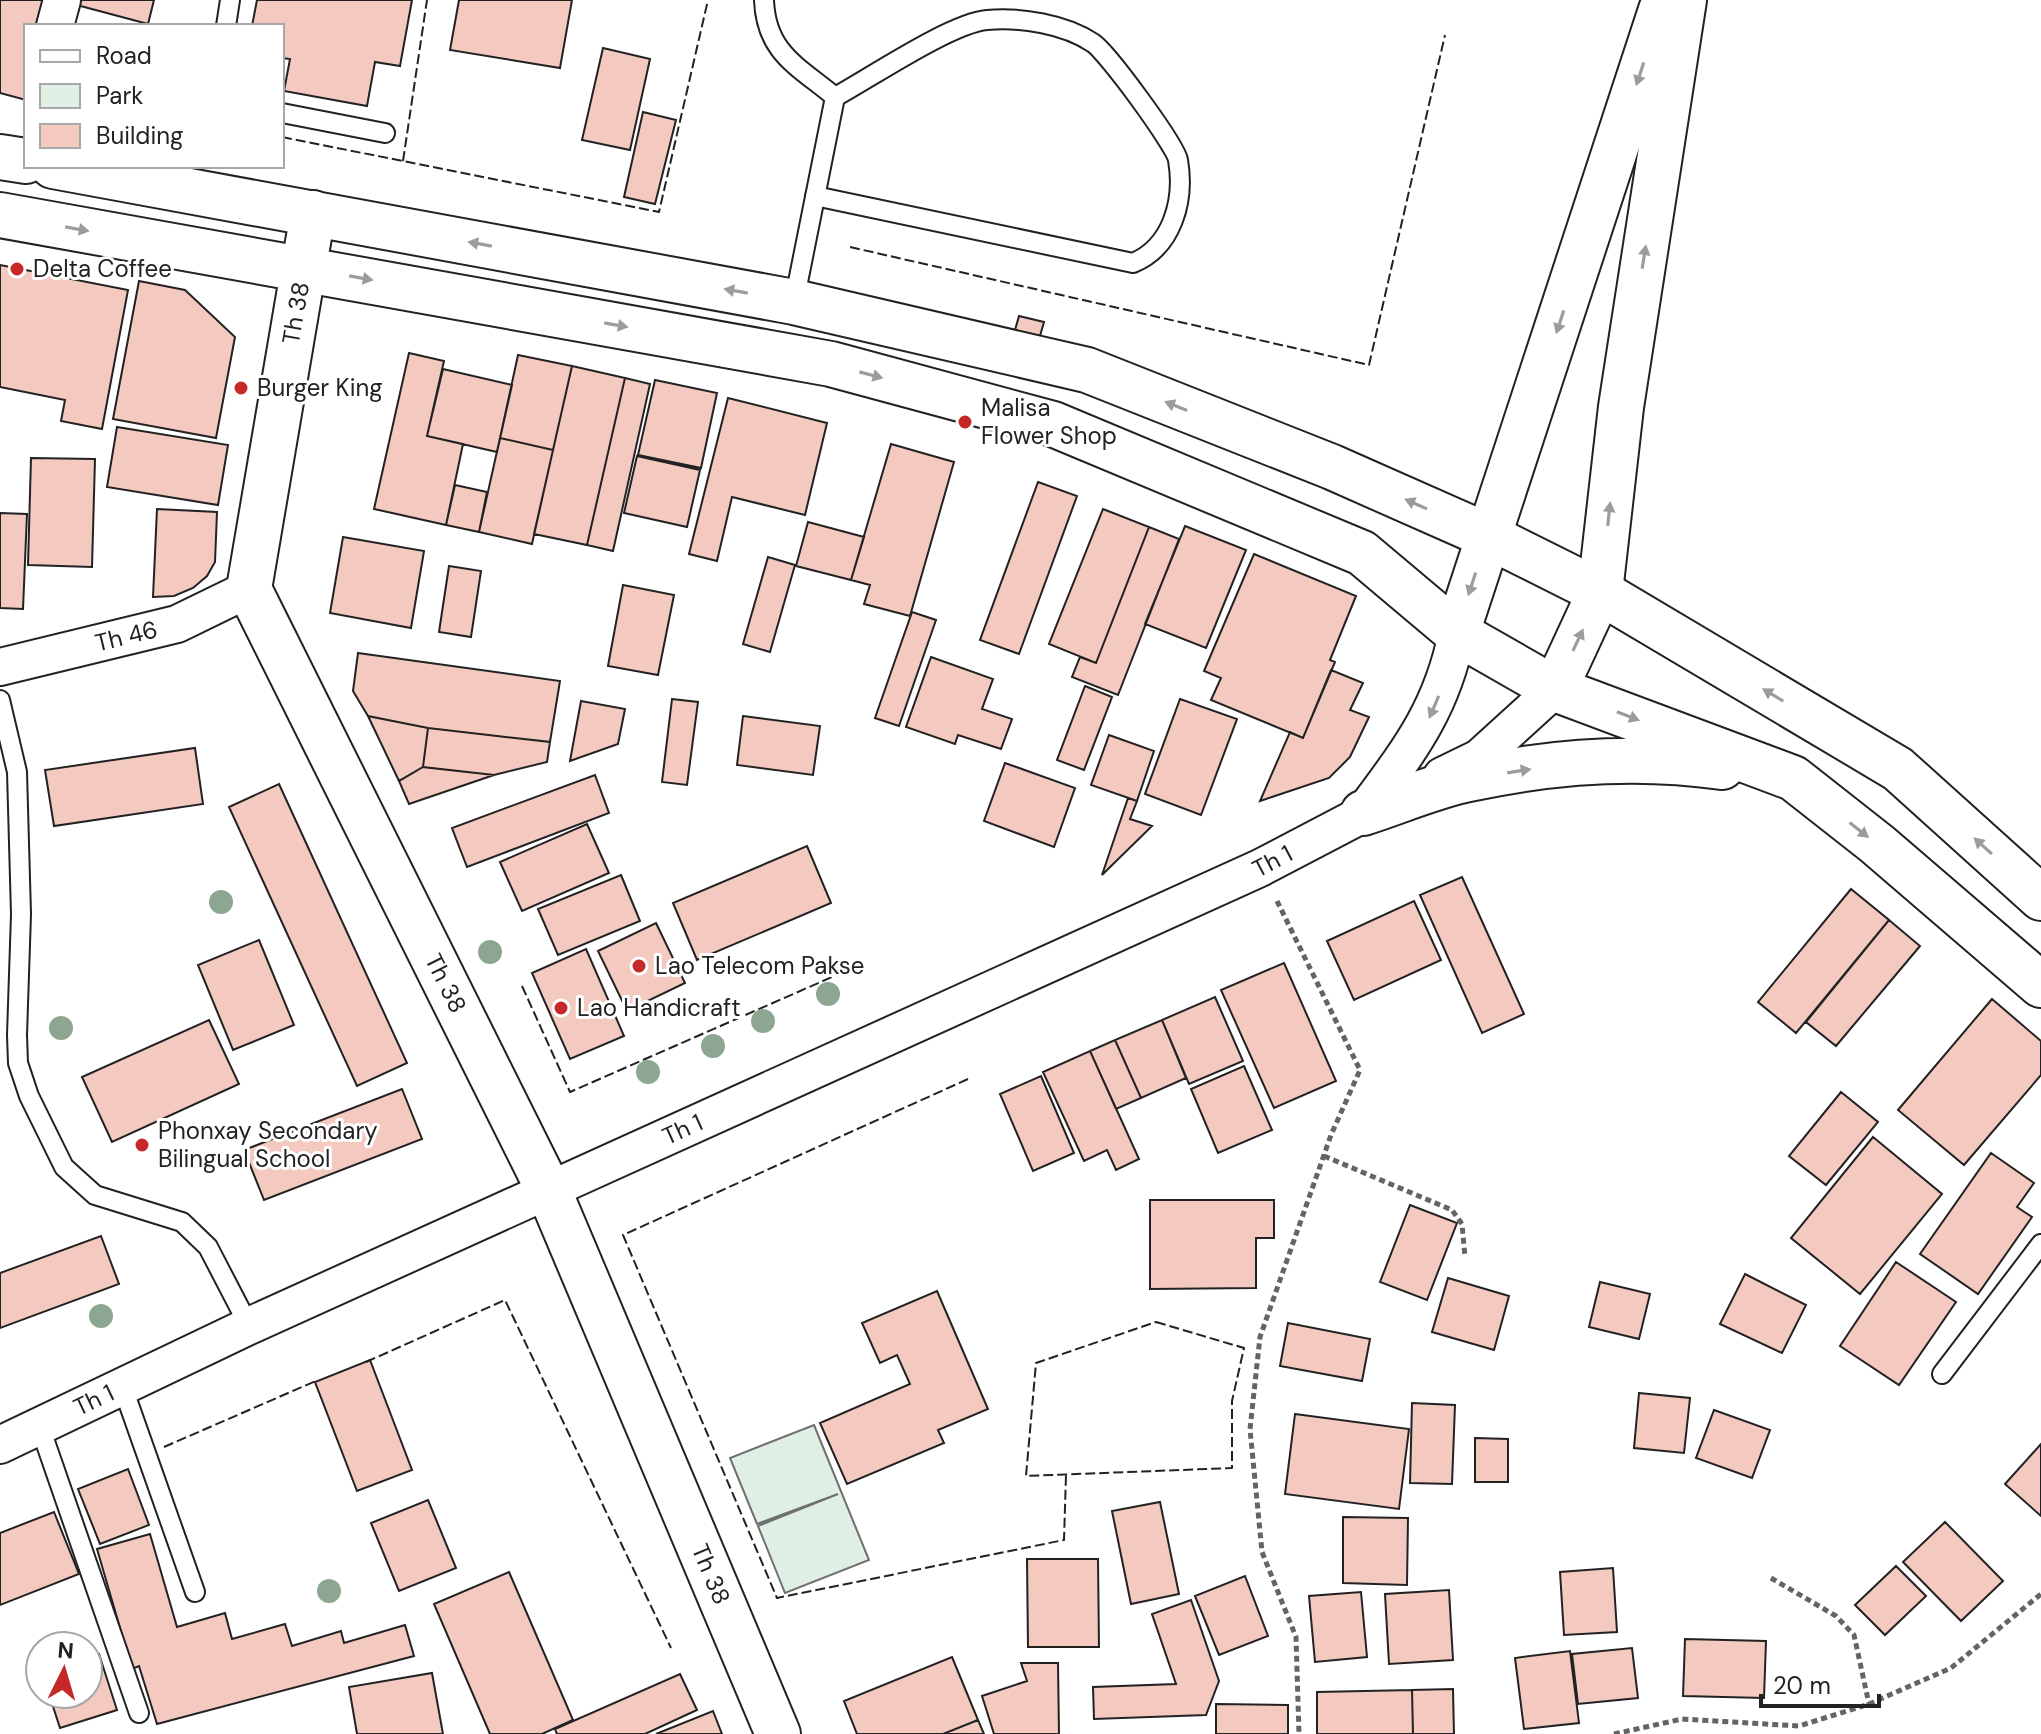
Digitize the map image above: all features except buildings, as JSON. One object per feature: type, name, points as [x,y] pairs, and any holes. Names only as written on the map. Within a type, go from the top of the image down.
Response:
[{"type":"main road","points":[[1457,633],[1664,0]]},
{"type":"main road","points":[[1555,689],[1600,592],[1621,407],[1684,0]]},
{"type":"main road","points":[[95,168],[199,186],[313,213],[794,302],[1087,370],[1332,467],[1488,536],[1600,592],[1898,769],[2041,898]]},
{"type":"main road","name":"Th 38","points":[[313,213],[249,589],[549,1191],[778,1734]]},
{"type":"main road","points":[[0,215],[831,364],[1053,424],[1362,553],[1457,633],[1555,689],[1793,778],[1877,844],[2041,985]]},
{"type":"main road","points":[[1363,813],[1467,779],[1575,762],[1684,762],[1793,778]]},
{"type":"street","points":[[56,24],[62,0]]},
{"type":"street","name":"Th 46","points":[[0,667],[177,624],[249,589]]},
{"type":"street","name":"Th 1","points":[[1363,813],[1424,729],[1450,669],[1457,633]]},
{"type":"street","name":"Th 1","points":[[0,1445],[249,1326],[1260,868],[1363,813],[1479,758],[1555,689]]},
{"type":"lane","points":[[226,24],[230,0]]},
{"type":"lane","points":[[764,0],[765,25],[775,47],[835,97]]},
{"type":"lane","points":[[794,302],[815,196],[835,97],[954,32],[985,20],[1035,23],[1073,32],[1095,44],[1111,60],[1178,159],[1176,214],[1163,243],[1147,257],[1133,263],[815,196]]},
{"type":"lane","points":[[284,113],[385,133]]},
{"type":"lane","points":[[0,700],[17,772],[21,914],[18,1063],[29,1096],[64,1167],[95,1195],[182,1222],[208,1247],[249,1326]]},
{"type":"lane","points":[[0,1070],[18,1063]]},
{"type":"lane","points":[[1942,1374],[2041,1244]]},
{"type":"lane","points":[[123,1388],[195,1592]]},
{"type":"lane","points":[[40,1427],[139,1713]]},
{"type":"path","points":[[1260,868],[1360,1070],[1324,1156],[1260,1337],[1250,1429],[1262,1552],[1296,1637],[1299,1734]]},
{"type":"path","points":[[1324,1156],[1452,1210],[1462,1224],[1465,1257]]},
{"type":"path","points":[[1771,1578],[1836,1616],[1854,1635],[1869,1704]]},
{"type":"path","points":[[1614,1734],[1682,1719],[1799,1726],[1869,1704],[1951,1668],[2041,1594]]},
{"type":"green space","points":[[814,1425],[869,1560],[785,1593],[758,1526],[838,1494],[757,1524],[730,1458]]},
{"type":"fence","points":[[403,161],[427,0]]},
{"type":"fence","points":[[284,137],[659,212],[708,0]]},
{"type":"fence","points":[[850,247],[1369,365],[1445,35]]},
{"type":"fence","points":[[522,986],[570,1092],[832,977]]},
{"type":"fence","points":[[968,1079],[623,1235],[777,1598],[1064,1540],[1066,1475]]},
{"type":"fence","points":[[366,1362],[505,1300],[671,1648]]},
{"type":"fence","points":[[1156,1322],[1244,1348],[1232,1401],[1232,1468],[1026,1476],[1036,1363],[1156,1322]]},
{"type":"fence","points":[[164,1447],[318,1380]]},
{"type":"place","name":"Delta Coffee","points":[[17,269]]},
{"type":"place","name":"Burger King","points":[[241,388]]},
{"type":"place","name":"Malisa Flower Shop","points":[[965,422]]},
{"type":"place","name":"Lao Telecom Pakse","points":[[639,966]]},
{"type":"place","name":"Lao Handicraft","points":[[561,1008]]},
{"type":"place","name":"Phonxay Secondary Bilingual School","points":[[142,1145]]}]
